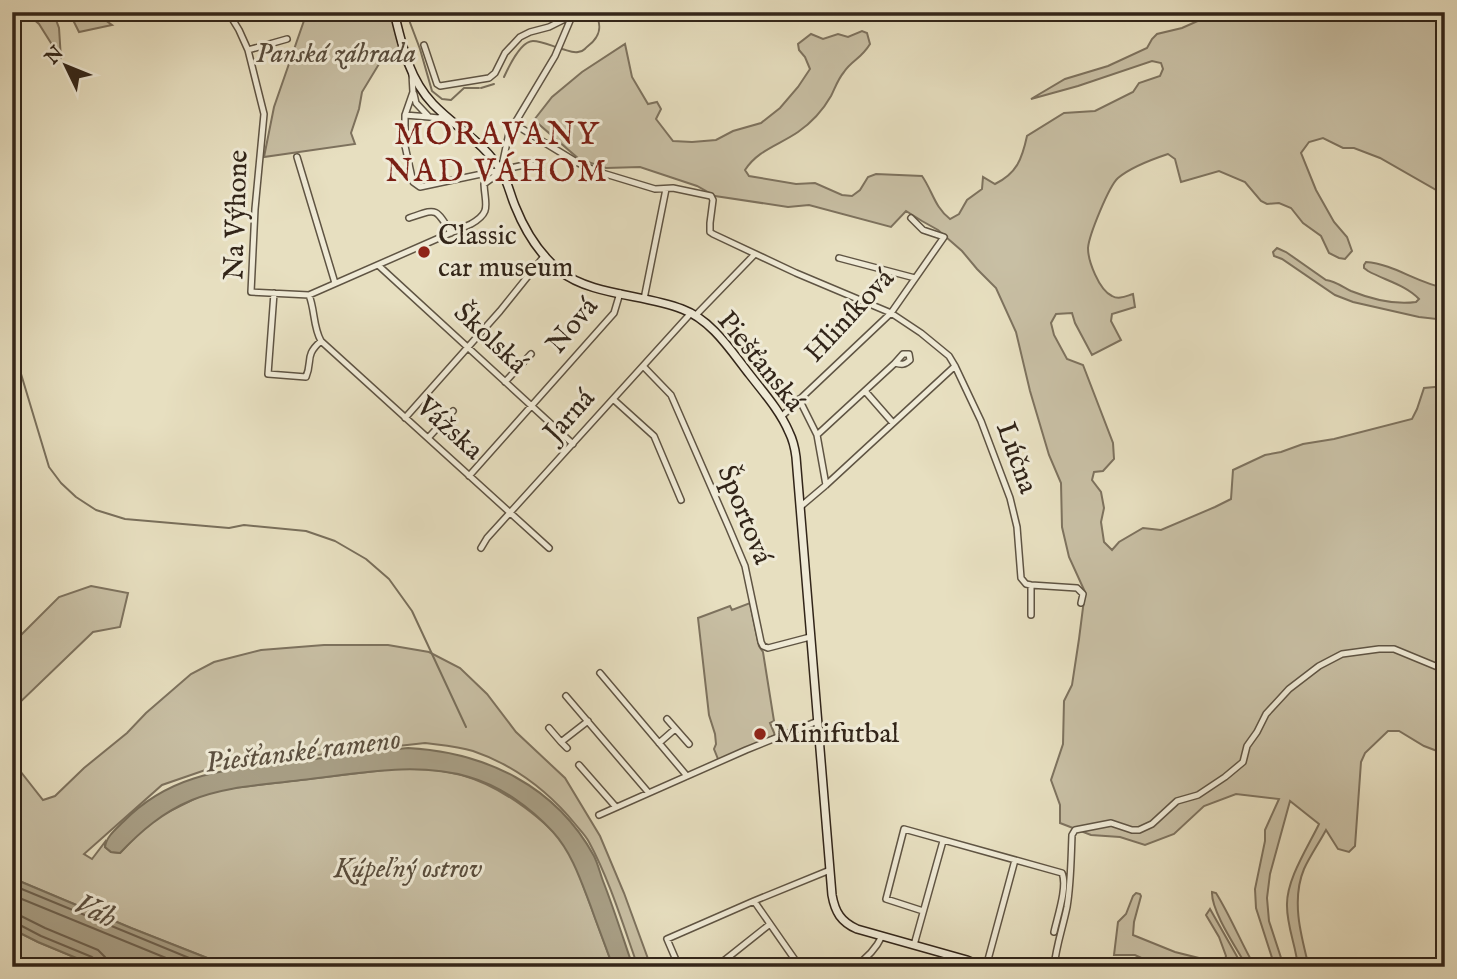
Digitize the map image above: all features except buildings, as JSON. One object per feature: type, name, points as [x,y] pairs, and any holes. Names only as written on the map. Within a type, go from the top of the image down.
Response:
[{"type":"main road","points":[[394,12],[412,74]]},
{"type":"main road","name":"Piešťanská","points":[[412,74],[424,93],[446,116],[482,146],[501,170],[525,230],[544,255],[576,280],[679,307],[693,314],[719,336],[781,417],[792,436],[833,901],[838,915],[852,926],[881,936]]},
{"type":"main road","points":[[881,936],[985,967]]},
{"type":"street","name":"Na Výhone","points":[[228,12],[248,50],[264,114],[255,208],[251,292],[309,295],[471,224],[484,215],[484,184],[501,170]]},
{"type":"street","points":[[424,45],[440,86],[489,78],[495,73],[505,53],[520,37],[549,27],[573,13]]},
{"type":"street","points":[[501,170],[510,129],[559,48],[573,13]]},
{"type":"street","points":[[248,50],[287,39]]},
{"type":"street","points":[[412,74],[416,103],[429,117]]},
{"type":"street","points":[[413,92],[405,115],[405,146],[413,182],[420,187],[529,164],[541,167]]},
{"type":"street","points":[[405,115],[438,118],[446,116]]},
{"type":"street","points":[[514,124],[591,169],[648,187],[666,189],[644,299]]},
{"type":"street","points":[[297,158],[335,283]]},
{"type":"street","name":"Lúčna","points":[[666,189],[711,196],[711,233],[891,313],[922,333],[949,356],[981,421],[1010,498],[1017,527],[1021,576],[1026,584],[1031,585]]},
{"type":"street","points":[[409,218],[435,212],[443,219],[451,233]]},
{"type":"street","name":"Hliníková","points":[[781,417],[891,313],[944,237],[923,230],[911,218]]},
{"type":"street","name":"Jarná","points":[[481,548],[487,538],[643,366],[755,254]]},
{"type":"street","points":[[405,418],[500,311],[544,255]]},
{"type":"street","points":[[839,258],[915,278]]},
{"type":"street","name":"Školská","points":[[378,265],[573,444]]},
{"type":"street","points":[[274,293],[268,374],[306,377],[310,352],[321,341],[309,295]]},
{"type":"street","name":"Nová","points":[[469,476],[614,313],[620,293]]},
{"type":"street","name":"Vážska","points":[[321,341],[549,548]]},
{"type":"street","points":[[505,382],[531,354]]},
{"type":"street","points":[[817,435],[895,363]]},
{"type":"street","name":"Športová","points":[[643,366],[671,394],[724,516],[745,566],[763,646],[768,648],[810,637]]},
{"type":"street","points":[[800,506],[956,366]]},
{"type":"street","points":[[865,391],[893,423]]},
{"type":"street","points":[[613,399],[654,436],[681,500]]},
{"type":"street","points":[[799,399],[817,435],[826,485]]},
{"type":"street","points":[[428,438],[453,411]]},
{"type":"street","points":[[1031,615],[1031,585],[1077,588],[1083,594],[1081,603]]},
{"type":"street","points":[[1054,967],[1067,908],[1072,875],[1072,835],[1075,830],[1111,823],[1139,830],[1152,824],[1177,801],[1198,795],[1243,762],[1247,746],[1266,714],[1289,689],[1319,666],[1342,654],[1394,649],[1445,670]]},
{"type":"street","points":[[600,673],[687,776]]},
{"type":"street","points":[[566,696],[648,792]]},
{"type":"street","points":[[667,719],[689,744]]},
{"type":"street","points":[[561,742],[588,721]]},
{"type":"street","points":[[599,815],[818,721]]},
{"type":"street","points":[[549,728],[567,748]]},
{"type":"street","points":[[659,743],[675,729]]},
{"type":"street","points":[[579,765],[596,780],[615,806]]},
{"type":"street","points":[[923,911],[888,901],[885,896],[904,829],[1062,873],[1065,878],[1054,932]]},
{"type":"street","points":[[914,944],[943,841]]},
{"type":"street","points":[[985,967],[1015,860]]},
{"type":"street","points":[[679,967],[667,939],[830,870]]},
{"type":"street","points":[[754,901],[800,967]]},
{"type":"street","points":[[716,967],[769,924]]},
{"type":"street","points":[[854,967],[872,952],[881,936]]},
{"type":"street","points":[[1075,967],[1099,962],[1130,964]]},
{"type":"green space","points":[[25,12],[53,12],[59,28],[61,59],[39,24]]},
{"type":"green space","points":[[69,12],[99,12],[101,17],[112,25],[79,32]]},
{"type":"green space","name":"Panská záhrada","points":[[307,12],[391,12],[401,53],[382,59],[362,92],[351,133],[355,144],[264,157],[274,107]]},
{"type":"green space","points":[[1203,12],[1445,12],[1445,195],[1380,158],[1354,148],[1343,148],[1323,138],[1309,142],[1301,153],[1316,190],[1334,222],[1347,237],[1352,251],[1345,259],[1329,253],[1321,236],[1303,223],[1291,208],[1279,203],[1267,204],[1261,201],[1245,182],[1219,171],[1181,182],[1175,159],[1168,154],[1136,167],[1118,178],[1105,200],[1089,242],[1090,260],[1095,275],[1107,293],[1115,297],[1133,294],[1135,307],[1112,314],[1111,321],[1121,340],[1092,355],[1072,313],[1056,314],[1051,323],[1054,335],[1067,359],[1083,365],[1113,443],[1114,459],[1103,471],[1094,472],[1092,480],[1101,492],[1104,542],[1112,550],[1119,542],[1143,528],[1161,530],[1231,499],[1233,470],[1265,455],[1303,444],[1412,419],[1424,388],[1445,386],[1438,407],[1445,417],[1445,754],[1424,746],[1399,731],[1388,731],[1365,753],[1361,762],[1355,846],[1349,852],[1338,849],[1326,830],[1306,864],[1300,881],[1299,918],[1309,967],[1298,967],[1287,906],[1290,885],[1298,864],[1319,824],[1290,801],[1270,874],[1267,898],[1269,921],[1284,967],[1275,967],[1256,908],[1255,889],[1265,830],[1279,799],[1236,794],[1204,806],[1174,834],[1145,845],[1120,837],[1091,835],[1060,823],[1060,805],[1051,780],[1063,744],[1064,701],[1072,685],[1085,592],[1069,557],[1062,527],[1061,483],[1049,455],[1016,332],[996,288],[962,251],[938,230],[906,211],[891,227],[809,205],[788,207],[715,196],[697,186],[640,167],[606,168],[579,159],[534,120],[552,97],[582,72],[625,44],[632,77],[648,104],[657,102],[661,109],[656,119],[673,141],[716,140],[733,131],[761,123],[780,108],[810,69],[798,44],[811,34],[823,39],[838,34],[848,37],[862,31],[867,33],[870,44],[842,75],[820,111],[808,125],[756,157],[745,170],[749,176],[796,184],[815,183],[842,195],[852,196],[860,190],[868,177],[876,174],[922,176],[937,204],[950,219],[959,214],[967,200],[982,189],[983,177],[995,184],[1009,175],[1020,158],[1027,136],[1064,113],[1095,111],[1133,92],[1139,83],[1160,76],[1163,69],[1161,63],[1152,61],[1031,99],[1065,79],[1108,66],[1147,48],[1157,34],[1200,20]]},
{"type":"green space","points":[[1277,248],[1326,280],[1375,299],[1408,303],[1419,299],[1401,286],[1368,271],[1364,268],[1366,262],[1386,266],[1445,288],[1445,320],[1353,302],[1335,295],[1274,256],[1273,252]]},
{"type":"green space","points":[[91,586],[128,593],[120,627],[93,632],[12,710],[12,644],[59,597]]},
{"type":"green space","points":[[750,603],[759,646],[763,652],[774,721],[770,723],[775,735],[718,759],[709,715],[698,618],[730,606],[732,610]]},
{"type":"green space","name":"Kúpeľný ostrov","points":[[324,645],[388,645],[429,652],[460,668],[487,694],[516,732],[565,778],[600,836],[651,967],[638,967],[597,857],[566,813],[530,781],[503,764],[473,751],[449,746],[425,743],[217,766],[162,785],[84,854],[92,859],[105,842],[105,847],[111,852],[120,853],[162,815],[200,796],[225,789],[393,769],[430,770],[462,775],[508,796],[547,825],[566,847],[613,967],[230,967],[12,878],[12,758],[43,800],[55,796],[191,674],[214,662],[261,650]]},
{"type":"green space","points":[[1212,892],[1216,893],[1255,967],[1247,967],[1231,940],[1216,909]]},
{"type":"green space","points":[[1136,893],[1141,896],[1133,935],[1175,952],[1223,964],[1226,956],[1206,915],[1210,909],[1243,967],[1161,967],[1135,955],[1114,955],[1118,922],[1126,914]]},
{"type":"green space","points":[[12,929],[38,942],[98,967],[12,967]]},
{"type":"water","points":[[408,748],[437,751],[491,765],[539,792],[560,810],[594,856],[633,967],[613,967],[575,868],[566,849],[553,832],[525,806],[504,792],[481,781],[449,772],[385,770],[218,792],[171,810],[144,830],[120,853],[111,852],[105,847],[112,833],[142,805],[181,783],[201,776]]},
{"type":"water","points":[[12,878],[230,967],[98,967],[12,929]]},
{"type":"waterway","points":[[406,12],[432,91],[442,99],[451,100],[464,88],[479,88]]},
{"type":"waterway","points":[[562,49],[580,52],[592,42],[598,35],[599,26],[594,12]]},
{"type":"waterway","points":[[504,77],[516,55],[529,42],[556,47]]},
{"type":"waterway","points":[[481,88],[494,84]]},
{"type":"waterway","points":[[12,344],[49,467],[76,497],[96,510],[125,519],[229,528],[244,525],[306,531],[335,541],[366,559],[389,579],[412,611],[466,727]]},
{"type":"place","name":"Classic car museum","points":[[424,252]]},
{"type":"place","name":"Minifutbal","points":[[760,734]]},
{"type":"district","name":"MORAVANY NAD VÁHOM","points":[[497,154]]},
{"type":"water label","name":"Piešťanské rameno","points":[[303,752]]},
{"type":"water label","name":"Váh","points":[[95,912]]}]
